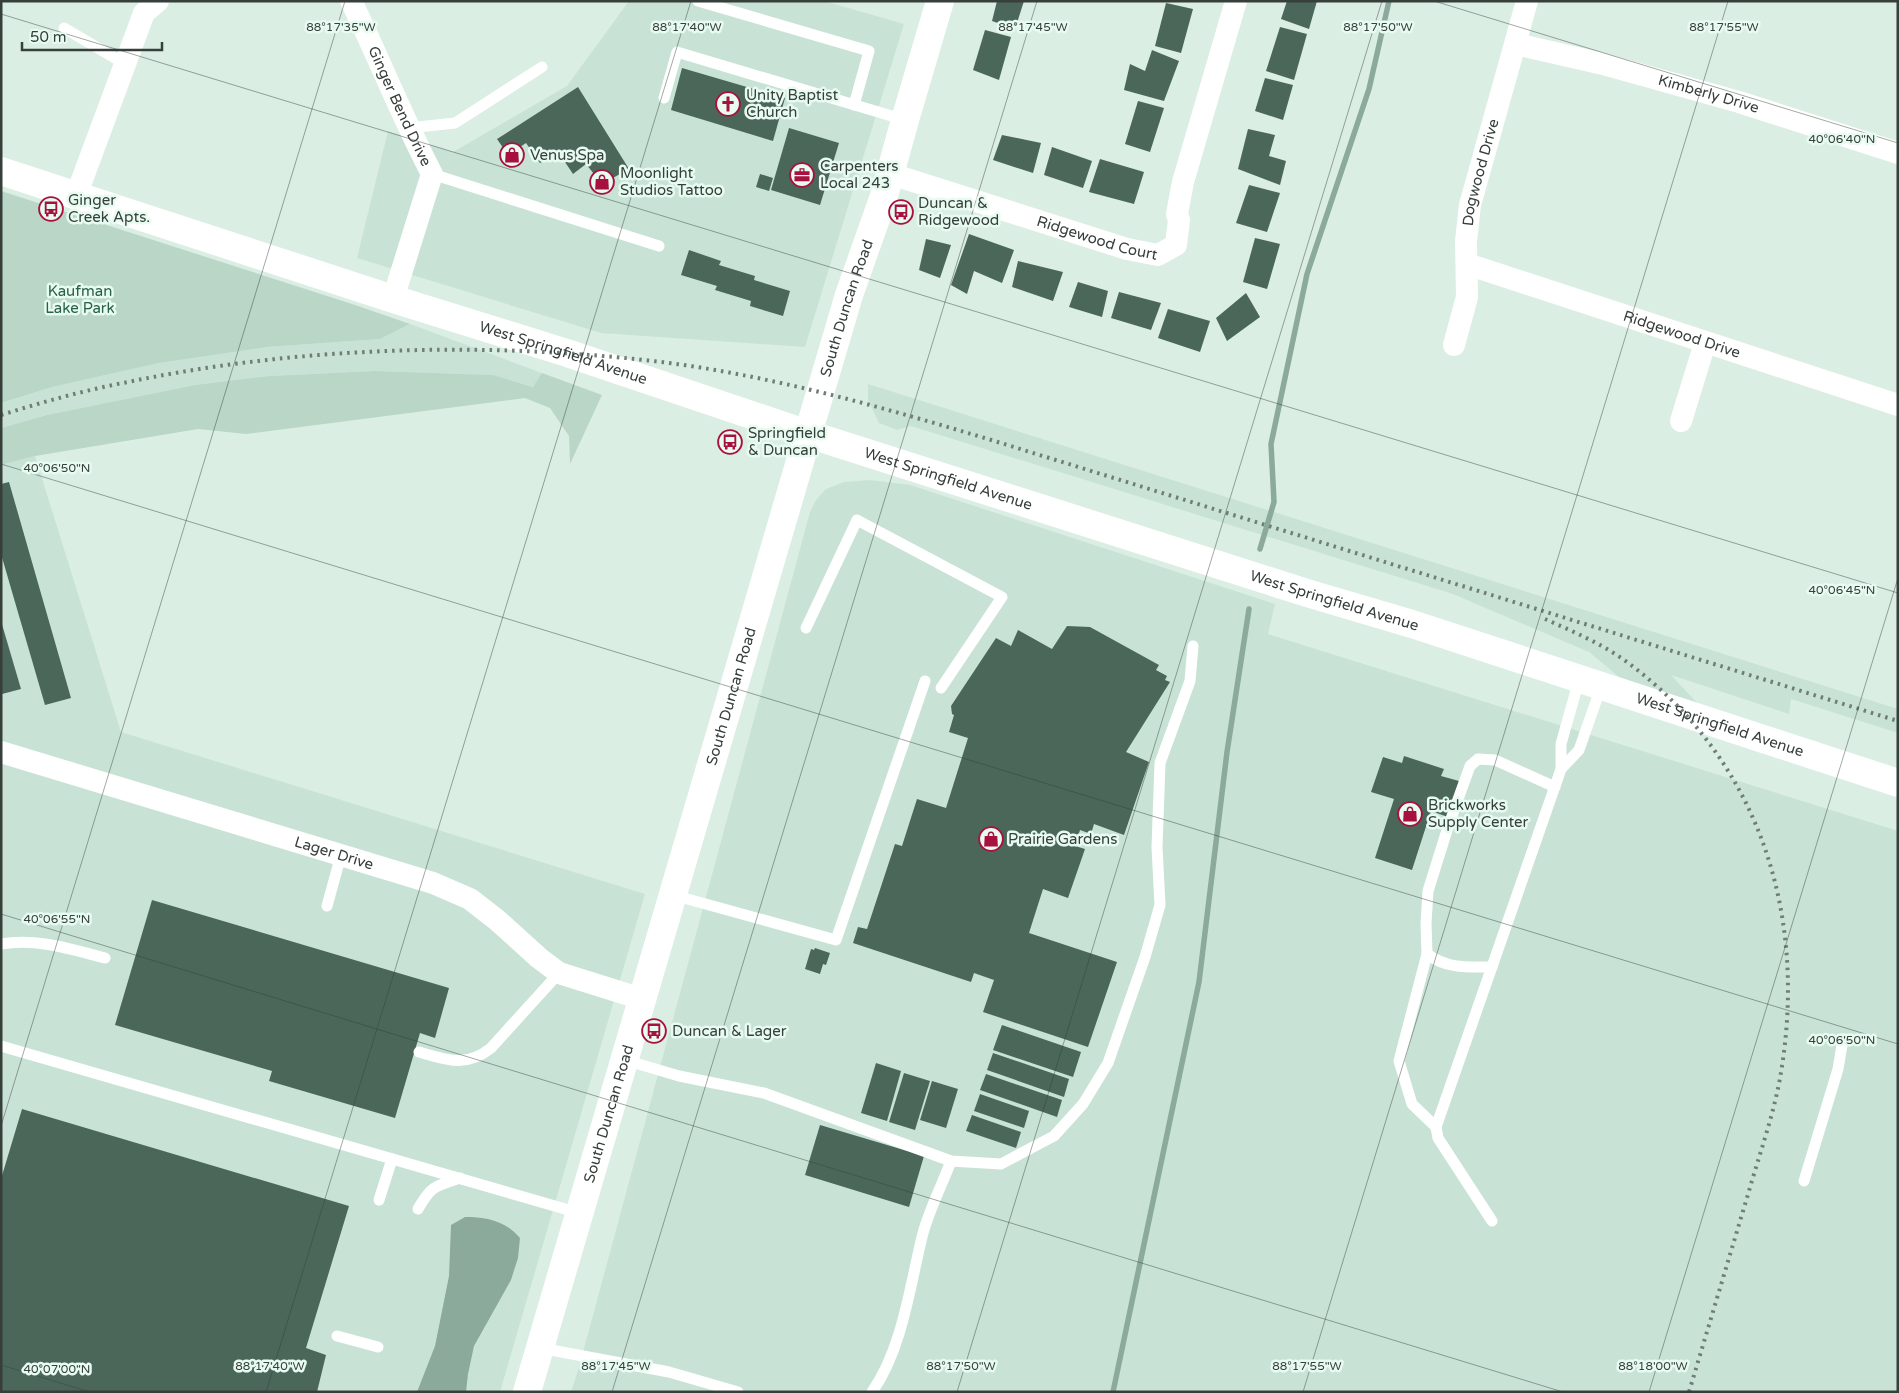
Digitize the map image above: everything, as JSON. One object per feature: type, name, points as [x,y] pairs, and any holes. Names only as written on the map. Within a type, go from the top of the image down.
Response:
[{"type":"main road","name":"South Duncan Road","points":[[527,1392],[849,295],[890,174],[904,120],[940,1]]},
{"type":"main road","name":"West Springfield Avenue","points":[[1,171],[393,299],[567,353],[808,434],[1307,593],[1412,624],[1898,783]]},
{"type":"street","points":[[76,196],[144,12],[158,1]]},
{"type":"street","name":"Ginger Bend Drive","points":[[351,1],[379,58],[408,128],[432,174],[393,299]]},
{"type":"street","name":"Ridgewood Court","points":[[890,174],[1127,249],[1158,255],[1176,245],[1179,220],[1177,214],[1183,182],[1236,1]]},
{"type":"street","name":"Dogwood Drive","points":[[1454,345],[1467,297],[1467,227],[1470,205],[1527,1]]},
{"type":"street","name":"Kimberly Drive","points":[[1516,44],[1602,64],[1739,102],[1898,153]]},
{"type":"street","name":"Ridgewood Drive","points":[[1467,264],[1898,405]]},
{"type":"street","points":[[1681,421],[1705,343]]},
{"type":"street","name":"Lager Drive","points":[[1,752],[434,883],[470,899],[497,920],[538,958],[559,973],[642,999]]},
{"type":"lane","points":[[698,1],[869,51],[854,105]]},
{"type":"lane","points":[[64,28],[125,64]]},
{"type":"lane","points":[[664,98],[677,52],[904,120]]},
{"type":"lane","points":[[408,128],[456,123],[542,67]]},
{"type":"lane","points":[[432,174],[659,246]]},
{"type":"lane","points":[[806,628],[857,520],[1002,597],[941,688]]},
{"type":"lane","points":[[625,1060],[679,1076],[764,1093],[951,1161],[1001,1164],[1054,1136],[1083,1104],[1108,1063],[1145,957],[1160,905],[1157,847],[1160,763],[1190,681],[1193,646]]},
{"type":"lane","points":[[673,895],[836,940],[925,681]]},
{"type":"lane","points":[[1492,1221],[1438,1138],[1436,1127],[1561,770],[1561,744],[1590,683]]},
{"type":"lane","points":[[1561,770],[1579,750],[1590,683]]},
{"type":"lane","points":[[1436,1127],[1412,1104],[1399,1061],[1427,954],[1426,922],[1428,891],[1448,827],[1470,766],[1478,759],[1495,760],[1555,787]]},
{"type":"lane","points":[[327,906],[341,855]]},
{"type":"lane","points":[[1,944],[20,941],[54,944],[105,958]]},
{"type":"lane","points":[[1427,954],[1438,962],[1459,967],[1492,967]]},
{"type":"lane","points":[[419,1052],[444,1059],[464,1061],[480,1057],[491,1048],[559,973]]},
{"type":"lane","points":[[1804,1181],[1838,1069],[1843,1039]]},
{"type":"lane","points":[[1,1046],[579,1213]]},
{"type":"lane","points":[[379,1200],[392,1159]]},
{"type":"lane","points":[[872,1392],[886,1368],[896,1342],[924,1231],[951,1161]]},
{"type":"lane","points":[[418,1209],[428,1192],[440,1185],[460,1178]]},
{"type":"lane","points":[[337,1336],[378,1347]]},
{"type":"lane","points":[[540,1348],[669,1372],[738,1392]]},
{"type":"shaded area","points":[[629,1],[824,1],[904,24],[805,347],[601,333],[357,258],[388,131],[453,152],[567,86]]},
{"type":"shaded area","points":[[410,324],[542,373],[534,387],[492,375],[375,371],[269,376],[195,385],[47,415],[1,428],[1,403],[52,387],[159,363],[267,347],[380,339]]},
{"type":"shaded area","points":[[868,384],[1898,709],[1898,733],[1791,699],[1789,714],[1671,675],[1698,704],[1619,677],[1589,652],[1453,594],[911,426],[897,430],[879,423],[868,400]]},
{"type":"shaded area","points":[[35,456],[121,732],[645,894],[500,1392],[1,1392],[1,465]]},
{"type":"shaded area","points":[[870,480],[910,485],[1275,604],[1268,634],[1898,831],[1898,1392],[571,1392],[810,512],[816,500],[826,489],[844,482]]},
{"type":"shaded area","points":[[465,1217],[496,1221],[515,1232],[520,1238],[518,1258],[511,1280],[474,1346],[466,1392],[417,1392],[435,1346],[449,1276],[451,1225]]},
{"type":"green space","name":"Kaufman Lake Park","points":[[1,191],[410,324],[380,339],[267,347],[159,363],[52,387],[1,403]]},
{"type":"green space","points":[[375,371],[493,375],[533,387],[542,373],[602,395],[570,464],[569,436],[550,408],[525,398],[246,434],[198,429],[35,456],[1,465],[1,428],[47,415],[195,385],[269,376]]},
{"type":"building","points":[[997,1],[1024,1],[1015,29],[992,21]]},
{"type":"building","points":[[1287,1],[1317,1],[1309,29],[1281,19]]},
{"type":"building","points":[[1166,3],[1193,9],[1181,53],[1155,46]]},
{"type":"building","points":[[1280,27],[1307,34],[1294,80],[1266,71]]},
{"type":"building","points":[[985,30],[1011,37],[999,80],[973,70]]},
{"type":"building","points":[[1152,50],[1179,61],[1164,101],[1124,90],[1130,64],[1145,71]]},
{"type":"building","name":"Unity Baptist Church","points":[[682,68],[785,98],[773,141],[671,110]]},
{"type":"building","points":[[1265,78],[1293,85],[1283,120],[1255,111]]},
{"type":"building","points":[[578,87],[629,169],[602,184],[586,164],[573,174],[559,153],[540,163],[526,143],[508,155],[497,139]]},
{"type":"building","points":[[1138,101],[1164,108],[1150,152],[1125,144]]},
{"type":"building","name":"Carpenters Local 243","points":[[789,128],[839,143],[820,205],[771,190]]},
{"type":"building","points":[[1248,129],[1275,135],[1269,156],[1286,161],[1280,185],[1238,169]]},
{"type":"building","points":[[1002,135],[1041,143],[1033,173],[993,160]]},
{"type":"building","points":[[1052,147],[1092,161],[1083,188],[1044,175]]},
{"type":"building","points":[[1100,159],[1144,172],[1134,204],[1089,192]]},
{"type":"building","points":[[760,174],[773,178],[769,191],[756,187]]},
{"type":"building","points":[[1249,185],[1280,193],[1267,232],[1236,223]]},
{"type":"building","points":[[969,234],[1014,250],[1002,283],[974,271],[967,294],[951,285]]},
{"type":"building","points":[[1255,238],[1280,244],[1267,289],[1243,282]]},
{"type":"building","points":[[926,239],[951,245],[940,278],[919,270]]},
{"type":"building","points":[[689,250],[721,261],[719,265],[755,276],[754,280],[790,291],[783,316],[750,306],[751,301],[715,290],[717,286],[681,275]]},
{"type":"building","points":[[1018,261],[1063,272],[1053,301],[1012,287]]},
{"type":"building","points":[[1078,282],[1108,291],[1102,317],[1069,307]]},
{"type":"building","points":[[1119,292],[1161,303],[1151,330],[1111,318]]},
{"type":"building","points":[[1246,293],[1260,317],[1227,341],[1216,318]]},
{"type":"building","points":[[1168,309],[1210,321],[1200,352],[1158,338]]},
{"type":"building","points":[[9,482],[71,698],[45,705],[1,554],[1,484]]},
{"type":"building","points":[[1,621],[21,689],[2,694],[1,690]]},
{"type":"building","name":"Prairie Gardens","points":[[1067,626],[1090,627],[1159,665],[1156,670],[1167,676],[1165,680],[1170,682],[1126,752],[1149,762],[1124,835],[1094,824],[1091,834],[1080,830],[1075,846],[1085,849],[1068,898],[1043,889],[1029,933],[1117,962],[1088,1047],[983,1012],[994,980],[974,973],[971,982],[853,943],[858,927],[867,929],[895,844],[902,846],[917,799],[946,808],[968,738],[949,732],[954,715],[952,714],[951,706],[996,638],[1011,646],[1018,630],[1052,649]]},
{"type":"building","name":"Brickworks Supply Center","points":[[1404,756],[1444,769],[1441,776],[1459,781],[1448,817],[1431,811],[1412,870],[1375,858],[1394,799],[1371,792],[1383,757],[1402,763]]},
{"type":"building","points":[[152,900],[449,988],[435,1038],[420,1033],[395,1118],[269,1081],[272,1071],[115,1025]]},
{"type":"building","points":[[815,948],[830,953],[826,965],[823,964],[820,974],[805,969],[811,949],[814,950]]},
{"type":"building","points":[[1002,1025],[1081,1052],[1073,1077],[993,1050]]},
{"type":"building","points":[[993,1053],[1069,1079],[1064,1097],[987,1070]]},
{"type":"building","points":[[876,1063],[901,1071],[887,1121],[861,1113]]},
{"type":"building","points":[[904,1073],[930,1081],[915,1130],[889,1122]]},
{"type":"building","points":[[986,1074],[1062,1100],[1057,1117],[980,1090]]},
{"type":"building","points":[[932,1081],[958,1089],[946,1128],[920,1120]]},
{"type":"building","points":[[980,1094],[1029,1111],[1024,1128],[974,1111]]},
{"type":"building","points":[[22,1109],[349,1206],[306,1348],[326,1355],[317,1392],[1,1392],[1,1179]]},
{"type":"building","points":[[972,1115],[1021,1132],[1016,1148],[966,1131]]},
{"type":"building","points":[[820,1125],[924,1156],[909,1207],[805,1175]]},
{"type":"waterway","points":[[1260,549],[1274,502],[1271,444],[1307,274],[1369,89],[1389,1]]},
{"type":"waterway","points":[[1113,1392],[1199,982],[1227,752],[1249,609]]},
{"type":"railway","points":[[1,415],[112,385],[226,365],[325,354],[425,350],[524,351],[620,358],[691,366],[750,376],[819,392],[954,429],[1898,721]]},
{"type":"railway","points":[[1545,619],[1600,645],[1631,665],[1675,703],[1712,746],[1741,793],[1763,843],[1778,896],[1786,951],[1788,1008],[1782,1066],[1768,1128],[1689,1392]]},
{"type":"place","name":"Unity Baptist Church","points":[[728,104]]},
{"type":"place","name":"Venus Spa","points":[[512,155]]},
{"type":"place","name":"Carpenters Local 243","points":[[802,175]]},
{"type":"place","name":"Moonlight Studios Tattoo","points":[[602,182]]},
{"type":"place","name":"Ginger Creek Apts.","points":[[51,209]]},
{"type":"place","name":"Duncan & Ridgewood","points":[[901,212]]},
{"type":"place","name":"Springfield & Duncan","points":[[730,442]]},
{"type":"place","name":"Brickworks Supply Center","points":[[1410,814]]},
{"type":"place","name":"Prairie Gardens","points":[[991,839]]},
{"type":"place","name":"Duncan & Lager","points":[[654,1031]]}]
